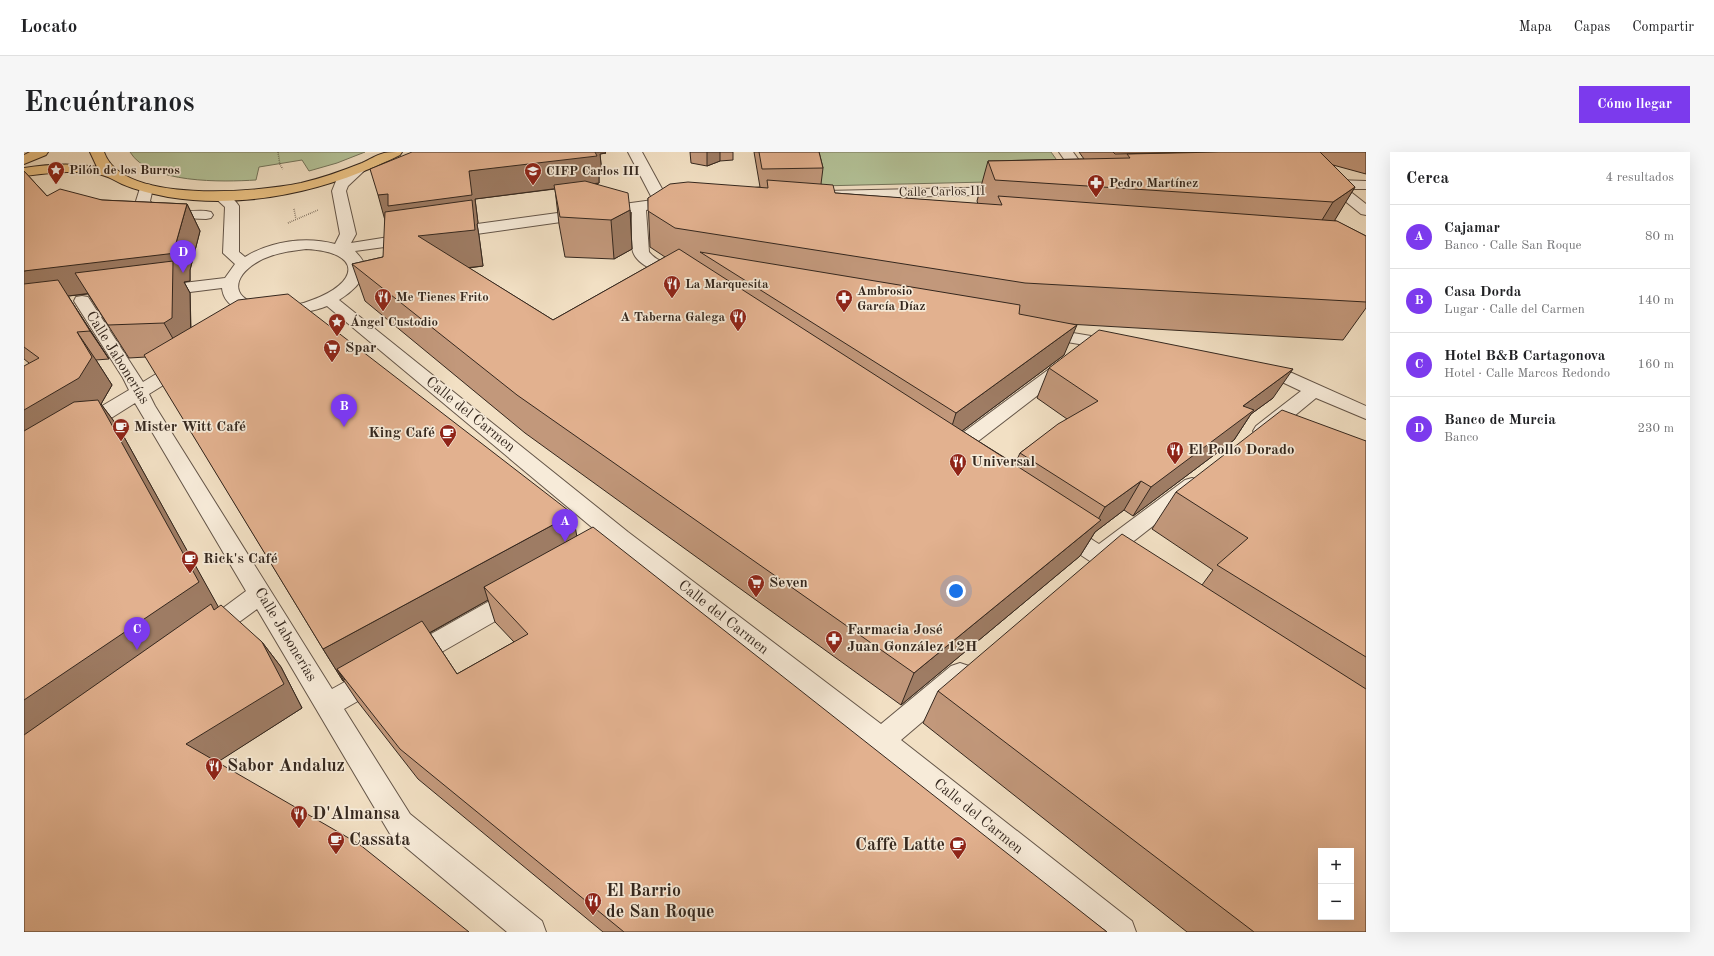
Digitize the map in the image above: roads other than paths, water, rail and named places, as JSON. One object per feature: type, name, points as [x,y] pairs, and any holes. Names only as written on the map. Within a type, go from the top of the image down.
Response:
[{"type":"main road","points":[[24,163],[41,152]]},
{"type":"main road","points":[[97,152],[100,160],[113,174],[122,180],[146,188],[180,194],[220,196],[290,188],[326,180],[358,170],[395,152]]},
{"type":"main road","points":[[24,163],[58,168],[95,169],[113,174]]},
{"type":"street","points":[[635,152],[662,203]]},
{"type":"street","points":[[1066,152],[1096,189],[1077,189]]},
{"type":"street","points":[[1290,152],[1366,211]]},
{"type":"street","points":[[340,249],[348,234],[339,191],[341,184],[358,170]]},
{"type":"street","points":[[1311,184],[1366,185]]},
{"type":"street","points":[[146,188],[143,201],[148,209],[158,214],[206,215]]},
{"type":"street","name":"Calle Carlos III","points":[[813,195],[1023,191]]},
{"type":"street","points":[[933,207],[933,200],[946,192]]},
{"type":"street","points":[[220,196],[232,206],[231,254],[245,265]]},
{"type":"street","points":[[246,326],[253,317],[251,310],[238,302],[232,295],[231,282],[235,274],[245,265],[260,256],[287,247],[316,244],[340,249],[639,206],[689,202]]},
{"type":"street","points":[[639,206],[641,252],[643,256],[653,264],[697,281]]},
{"type":"street","points":[[247,307],[268,311],[286,311],[303,308],[328,299],[345,288],[352,281],[356,273],[356,265],[353,258],[340,249]]},
{"type":"street","points":[[143,293],[231,282]]},
{"type":"street","name":"Calle del Carmen","points":[[328,299],[620,538],[881,740],[1121,932]]},
{"type":"street","name":"Calle Jabonerías","points":[[82,301],[139,392],[400,824],[531,932]]},
{"type":"street","points":[[1025,330],[1133,349]]},
{"type":"street","points":[[948,454],[1095,342]]},
{"type":"street","points":[[69,435],[197,357]]},
{"type":"street","points":[[1240,369],[1286,377],[1366,413]]},
{"type":"street","points":[[1280,443],[1252,439],[1314,390]]},
{"type":"street","points":[[1081,571],[1209,472]]},
{"type":"street","points":[[1046,521],[1139,582]]},
{"type":"street","points":[[600,550],[620,538]]},
{"type":"street","points":[[327,705],[538,585]]},
{"type":"street","points":[[190,644],[260,594]]},
{"type":"street","points":[[881,740],[978,658]]},
{"type":"place","name":"Pilón de los Burros","points":[[56,185]]},
{"type":"place","name":"CIFP Carlos III","points":[[533,186]]},
{"type":"place","name":"Pedro Martínez","points":[[1096,198]]},
{"type":"place","name":"Banco de Murcia","points":[[183,273]]},
{"type":"place","name":"La Marquesita","points":[[672,299]]},
{"type":"place","name":"Me Tienes Frito","points":[[383,312]]},
{"type":"place","name":"Ambrosio García Díaz","points":[[844,313]]},
{"type":"place","name":"A Taberna Galega","points":[[738,332]]},
{"type":"place","name":"Ángel Custodio","points":[[337,337]]},
{"type":"place","name":"Spar","points":[[332,363]]},
{"type":"place","name":"Casa Dorda","points":[[344,427]]},
{"type":"place","name":"Mister Witt Café","points":[[121,442]]},
{"type":"place","name":"King Café","points":[[448,448]]},
{"type":"place","name":"El Pollo Dorado","points":[[1175,465]]},
{"type":"place","name":"Universal","points":[[958,477]]},
{"type":"place","name":"Cajamar","points":[[565,542]]},
{"type":"place","name":"Rick's Café","points":[[190,574]]},
{"type":"place","name":"Seven","points":[[756,598]]},
{"type":"place","name":"Hotel B&B Cartagonova","points":[[137,650]]},
{"type":"place","name":"Farmacia José Juan González 12H","points":[[834,654]]},
{"type":"place","name":"Sabor Andaluz","points":[[214,781]]},
{"type":"place","name":"D'Almansa","points":[[299,829]]},
{"type":"place","name":"Cassata","points":[[336,855]]},
{"type":"place","name":"Caffè Latte","points":[[958,860]]},
{"type":"place","name":"El Barrio de San Roque","points":[[593,916]]}]
